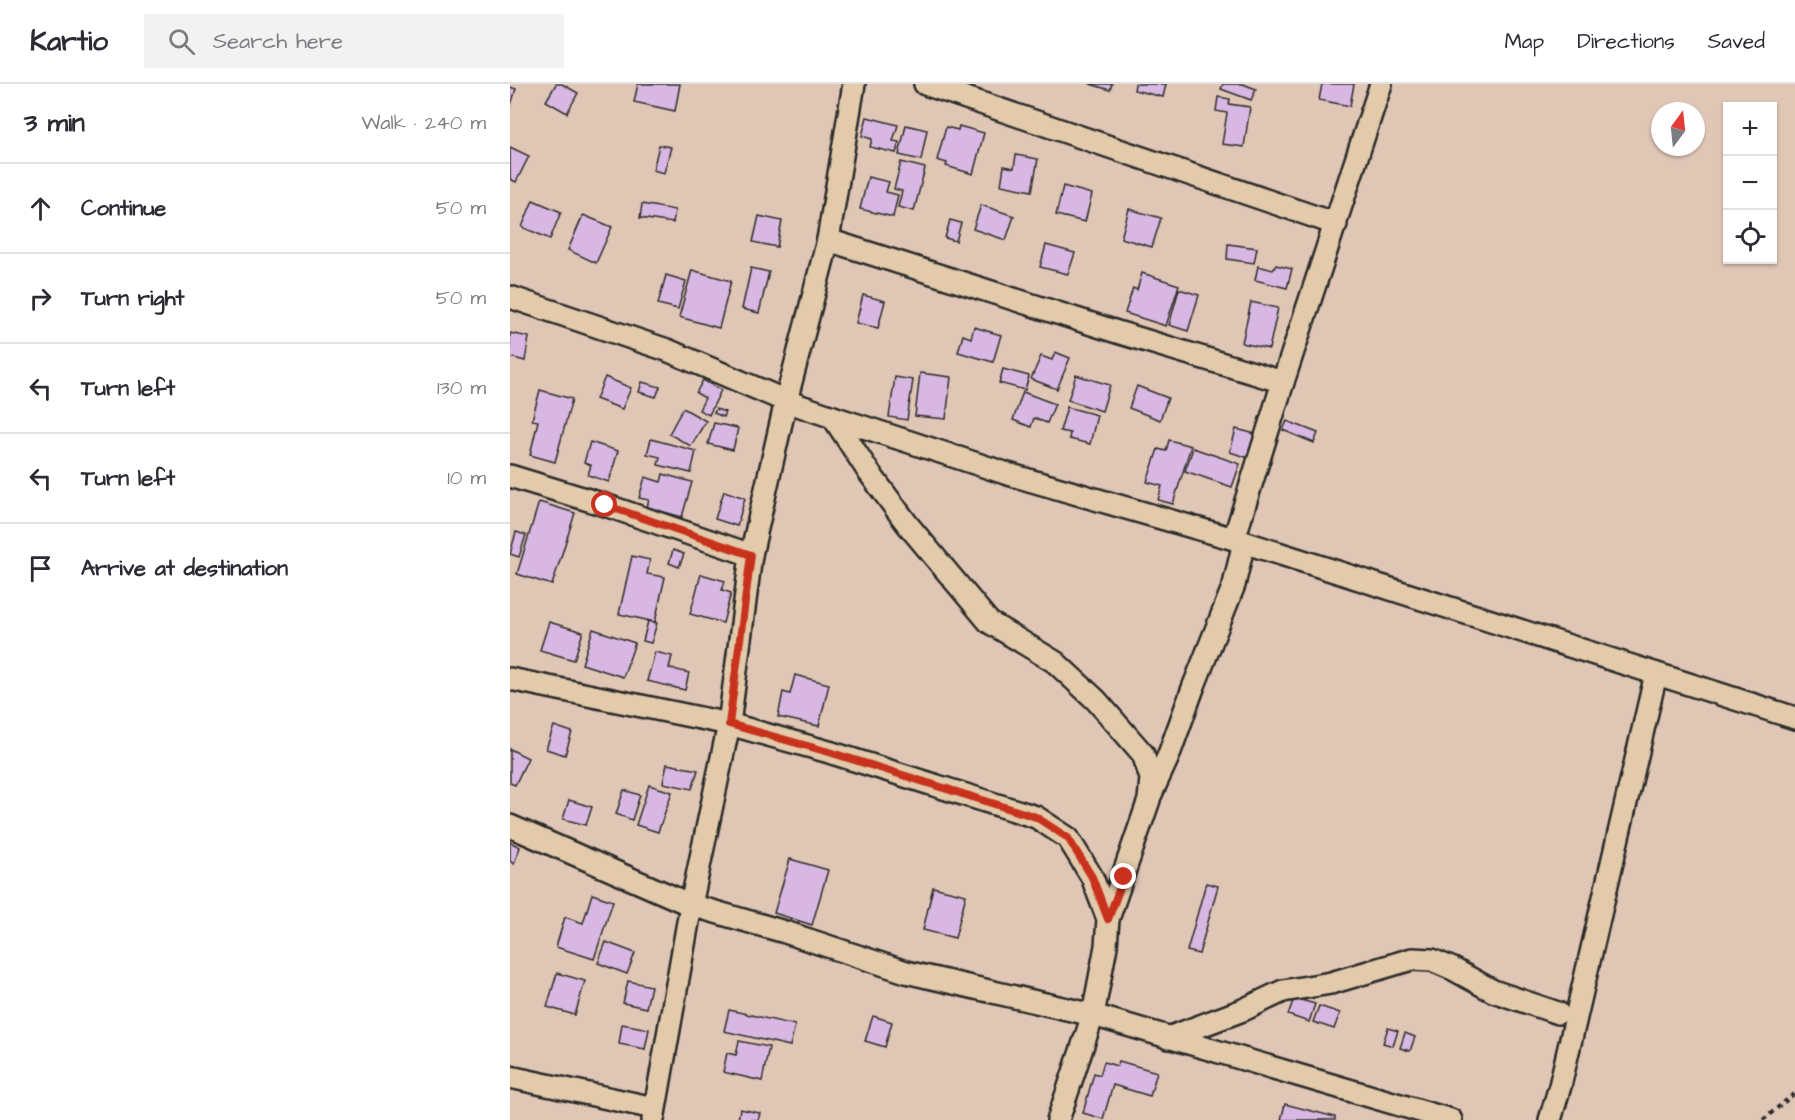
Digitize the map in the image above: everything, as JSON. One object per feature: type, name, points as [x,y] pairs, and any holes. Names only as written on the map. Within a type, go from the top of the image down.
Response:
[{"type":"street","points":[[510,1077],[654,1114],[691,905],[729,724],[751,555],[786,401],[828,240],[854,84]]},
{"type":"street","points":[[925,84],[1336,224]]},
{"type":"street","points":[[1058,1120],[1093,1016],[1106,946],[1108,919],[1149,800],[1168,757],[1234,585],[1239,540],[1283,382],[1381,84]]},
{"type":"street","points":[[828,240],[1094,325],[1283,382]]},
{"type":"street","points":[[510,297],[667,350],[786,401],[833,417],[1008,474],[1239,540],[1795,718]]},
{"type":"street","points":[[833,417],[868,471],[908,525],[989,622],[1055,662],[1096,700],[1125,732],[1143,754],[1151,778],[1149,800]]},
{"type":"street","points":[[510,476],[605,505],[751,555]]},
{"type":"street","points":[[1550,1120],[1560,1086],[1656,675]]},
{"type":"street","points":[[510,679],[729,724],[829,752],[1036,817],[1068,838],[1092,877],[1108,919]]},
{"type":"street","points":[[510,826],[691,905],[785,932],[906,972],[1093,1016],[1451,1120]]},
{"type":"street","points":[[1168,1038],[1243,1011],[1282,991],[1331,983],[1412,959],[1432,960],[1493,991],[1558,1014]]},
{"type":"path","points":[[1763,1120],[1795,1093]]},
{"type":"building","points":[[556,84],[562,84],[578,93],[567,113],[546,101]]},
{"type":"building","points":[[638,84],[680,84],[675,111],[634,102]]},
{"type":"building","points":[[1090,84],[1112,84],[1110,90]]},
{"type":"building","points":[[1135,84],[1166,84],[1163,97],[1134,90]]},
{"type":"building","points":[[1223,84],[1243,84],[1256,89],[1251,100],[1221,89]]},
{"type":"building","points":[[1322,84],[1354,84],[1350,106],[1319,100]]},
{"type":"building","points":[[510,87],[516,89],[510,108]]},
{"type":"building","points":[[1218,97],[1230,99],[1229,104],[1250,107],[1244,147],[1222,144],[1227,113],[1216,111]]},
{"type":"building","points":[[867,117],[898,125],[893,141],[899,142],[896,153],[870,147],[872,139],[862,136]]},
{"type":"building","points":[[906,125],[927,130],[921,160],[899,155]]},
{"type":"building","points":[[959,126],[984,133],[973,174],[946,166],[947,163],[937,160],[946,127],[958,130]]},
{"type":"building","points":[[659,145],[671,147],[664,173],[653,170]]},
{"type":"building","points":[[510,147],[529,156],[516,182],[510,179]]},
{"type":"building","points":[[1016,155],[1038,159],[1032,191],[1001,185],[1004,166],[1014,168]]},
{"type":"building","points":[[901,162],[925,168],[914,211],[898,207],[902,191],[894,189]]},
{"type":"building","points":[[868,177],[889,182],[886,192],[898,195],[893,217],[860,209]]},
{"type":"building","points":[[1063,186],[1092,194],[1085,222],[1056,215]]},
{"type":"building","points":[[533,200],[561,212],[550,239],[522,227]]},
{"type":"building","points":[[642,204],[675,210],[673,223],[640,218]]},
{"type":"building","points":[[981,205],[1014,216],[1006,240],[973,229]]},
{"type":"building","points":[[1129,209],[1161,218],[1152,247],[1121,238]]},
{"type":"building","points":[[583,215],[612,227],[596,263],[568,250]]},
{"type":"building","points":[[759,216],[782,221],[777,247],[753,242]]},
{"type":"building","points":[[950,220],[961,223],[956,241],[945,238]]},
{"type":"building","points":[[1228,244],[1257,248],[1254,263],[1227,259]]},
{"type":"building","points":[[1046,245],[1075,253],[1068,274],[1040,267]]},
{"type":"building","points":[[1276,265],[1292,269],[1287,288],[1255,280],[1258,266],[1273,270]]},
{"type":"building","points":[[751,268],[769,272],[759,313],[742,309]]},
{"type":"building","points":[[692,270],[731,281],[719,328],[679,317]]},
{"type":"building","points":[[1142,273],[1179,285],[1166,326],[1125,313],[1133,288],[1137,290]]},
{"type":"building","points":[[666,275],[686,281],[678,309],[658,304]]},
{"type":"building","points":[[1179,289],[1199,295],[1188,331],[1169,325]]},
{"type":"building","points":[[863,295],[885,301],[878,328],[856,323]]},
{"type":"building","points":[[1251,302],[1278,308],[1269,349],[1242,343]]},
{"type":"building","points":[[974,327],[1001,335],[993,362],[958,352],[963,335],[971,338]]},
{"type":"building","points":[[510,333],[529,337],[525,361],[510,357]]},
{"type":"building","points":[[1055,352],[1070,358],[1057,389],[1031,379],[1041,356],[1052,360]]},
{"type":"building","points":[[1003,369],[1029,376],[1025,390],[999,383]]},
{"type":"building","points":[[920,373],[951,377],[946,419],[915,416]]},
{"type":"building","points":[[1076,375],[1110,385],[1102,411],[1068,400]]},
{"type":"building","points":[[605,377],[631,388],[622,409],[596,399]]},
{"type":"building","points":[[895,377],[913,380],[907,420],[889,417]]},
{"type":"building","points":[[703,380],[721,390],[709,415],[699,410],[705,398],[696,393]]},
{"type":"building","points":[[642,382],[660,387],[656,397],[639,392]]},
{"type":"building","points":[[1137,386],[1168,398],[1160,420],[1129,408]]},
{"type":"building","points":[[540,390],[572,399],[555,462],[530,455],[538,421],[532,420]]},
{"type":"building","points":[[1023,392],[1055,404],[1047,423],[1034,418],[1031,427],[1013,420]]},
{"type":"building","points":[[1067,407],[1097,415],[1090,444],[1069,439],[1070,433],[1060,431]]},
{"type":"building","points":[[683,408],[706,421],[691,446],[669,434]]},
{"type":"building","points":[[716,409],[725,412],[723,417],[714,413]]},
{"type":"building","points":[[1287,421],[1318,433],[1314,443],[1283,430]]},
{"type":"building","points":[[714,423],[738,428],[733,450],[708,444]]},
{"type":"building","points":[[1236,429],[1256,434],[1249,458],[1230,452]]},
{"type":"building","points":[[651,439],[696,451],[691,473],[658,465],[660,457],[647,454]]},
{"type":"building","points":[[1169,440],[1191,446],[1173,504],[1158,500],[1162,486],[1147,482],[1158,449],[1166,451]]},
{"type":"building","points":[[590,442],[618,451],[609,482],[588,475],[591,465],[584,463]]},
{"type":"building","points":[[1193,448],[1240,464],[1232,487],[1185,471]]},
{"type":"building","points":[[663,474],[692,482],[682,517],[647,507],[649,500],[639,498],[645,477],[661,482]]},
{"type":"building","points":[[724,491],[745,498],[737,526],[715,519]]},
{"type":"building","points":[[539,502],[575,513],[552,585],[517,574]]},
{"type":"building","points":[[516,532],[526,535],[519,557],[510,554]]},
{"type":"building","points":[[673,550],[684,554],[679,567],[669,563]]},
{"type":"building","points":[[632,556],[650,560],[647,574],[665,577],[655,622],[619,614]]},
{"type":"building","points":[[701,574],[725,581],[722,590],[731,593],[723,623],[690,614]]},
{"type":"building","points":[[648,621],[657,623],[651,643],[643,641]]},
{"type":"building","points":[[549,622],[583,632],[574,660],[540,650]]},
{"type":"building","points":[[593,629],[635,643],[623,677],[582,664]]},
{"type":"building","points":[[655,652],[672,656],[669,668],[689,673],[685,690],[647,681]]},
{"type":"building","points":[[795,675],[829,684],[819,726],[778,717],[783,692],[790,694]]},
{"type":"building","points":[[554,726],[572,732],[565,755],[546,749]]},
{"type":"building","points":[[510,749],[528,758],[515,785],[510,783]]},
{"type":"building","points":[[667,764],[698,770],[692,789],[663,783]]},
{"type":"building","points":[[649,785],[672,792],[658,832],[636,825]]},
{"type":"building","points":[[624,790],[640,795],[632,820],[616,814]]},
{"type":"building","points":[[569,800],[592,807],[586,825],[563,819]]},
{"type":"building","points":[[510,842],[520,847],[514,864],[510,861]]},
{"type":"building","points":[[790,859],[828,870],[812,925],[774,913]]},
{"type":"building","points":[[1206,883],[1218,886],[1199,954],[1187,951]]},
{"type":"building","points":[[933,887],[966,895],[955,938],[923,930]]},
{"type":"building","points":[[592,894],[613,901],[594,959],[556,947],[565,917],[583,923]]},
{"type":"building","points":[[606,942],[635,953],[627,974],[598,963]]},
{"type":"building","points":[[557,973],[585,981],[575,1015],[547,1007]]},
{"type":"building","points":[[628,981],[651,986],[646,1008],[623,1003]]},
{"type":"building","points":[[1294,998],[1315,1004],[1309,1022],[1288,1015]]},
{"type":"building","points":[[1319,1006],[1340,1013],[1334,1029],[1313,1022]]},
{"type":"building","points":[[729,1010],[795,1025],[790,1046],[724,1031]]},
{"type":"building","points":[[873,1016],[892,1022],[885,1047],[865,1041]]},
{"type":"building","points":[[622,1024],[649,1029],[645,1049],[619,1044]]},
{"type":"building","points":[[1388,1028],[1398,1031],[1393,1046],[1383,1043]]},
{"type":"building","points":[[1405,1033],[1415,1037],[1410,1051],[1400,1048]]},
{"type":"building","points":[[739,1041],[769,1047],[762,1081],[723,1072],[727,1053],[736,1055]]},
{"type":"building","points":[[1119,1061],[1157,1072],[1150,1096],[1113,1085],[1103,1119],[1083,1113],[1094,1073],[1100,1075],[1104,1062],[1117,1066]]},
{"type":"building","points":[[1285,1104],[1335,1117],[1335,1120],[1281,1120]]},
{"type":"building","points":[[740,1109],[760,1113],[758,1120],[738,1120]]},
{"type":"route","points":[[605,505],[751,555],[729,724],[829,752],[1036,817],[1068,838],[1092,877],[1108,919],[1124,877]]}]
